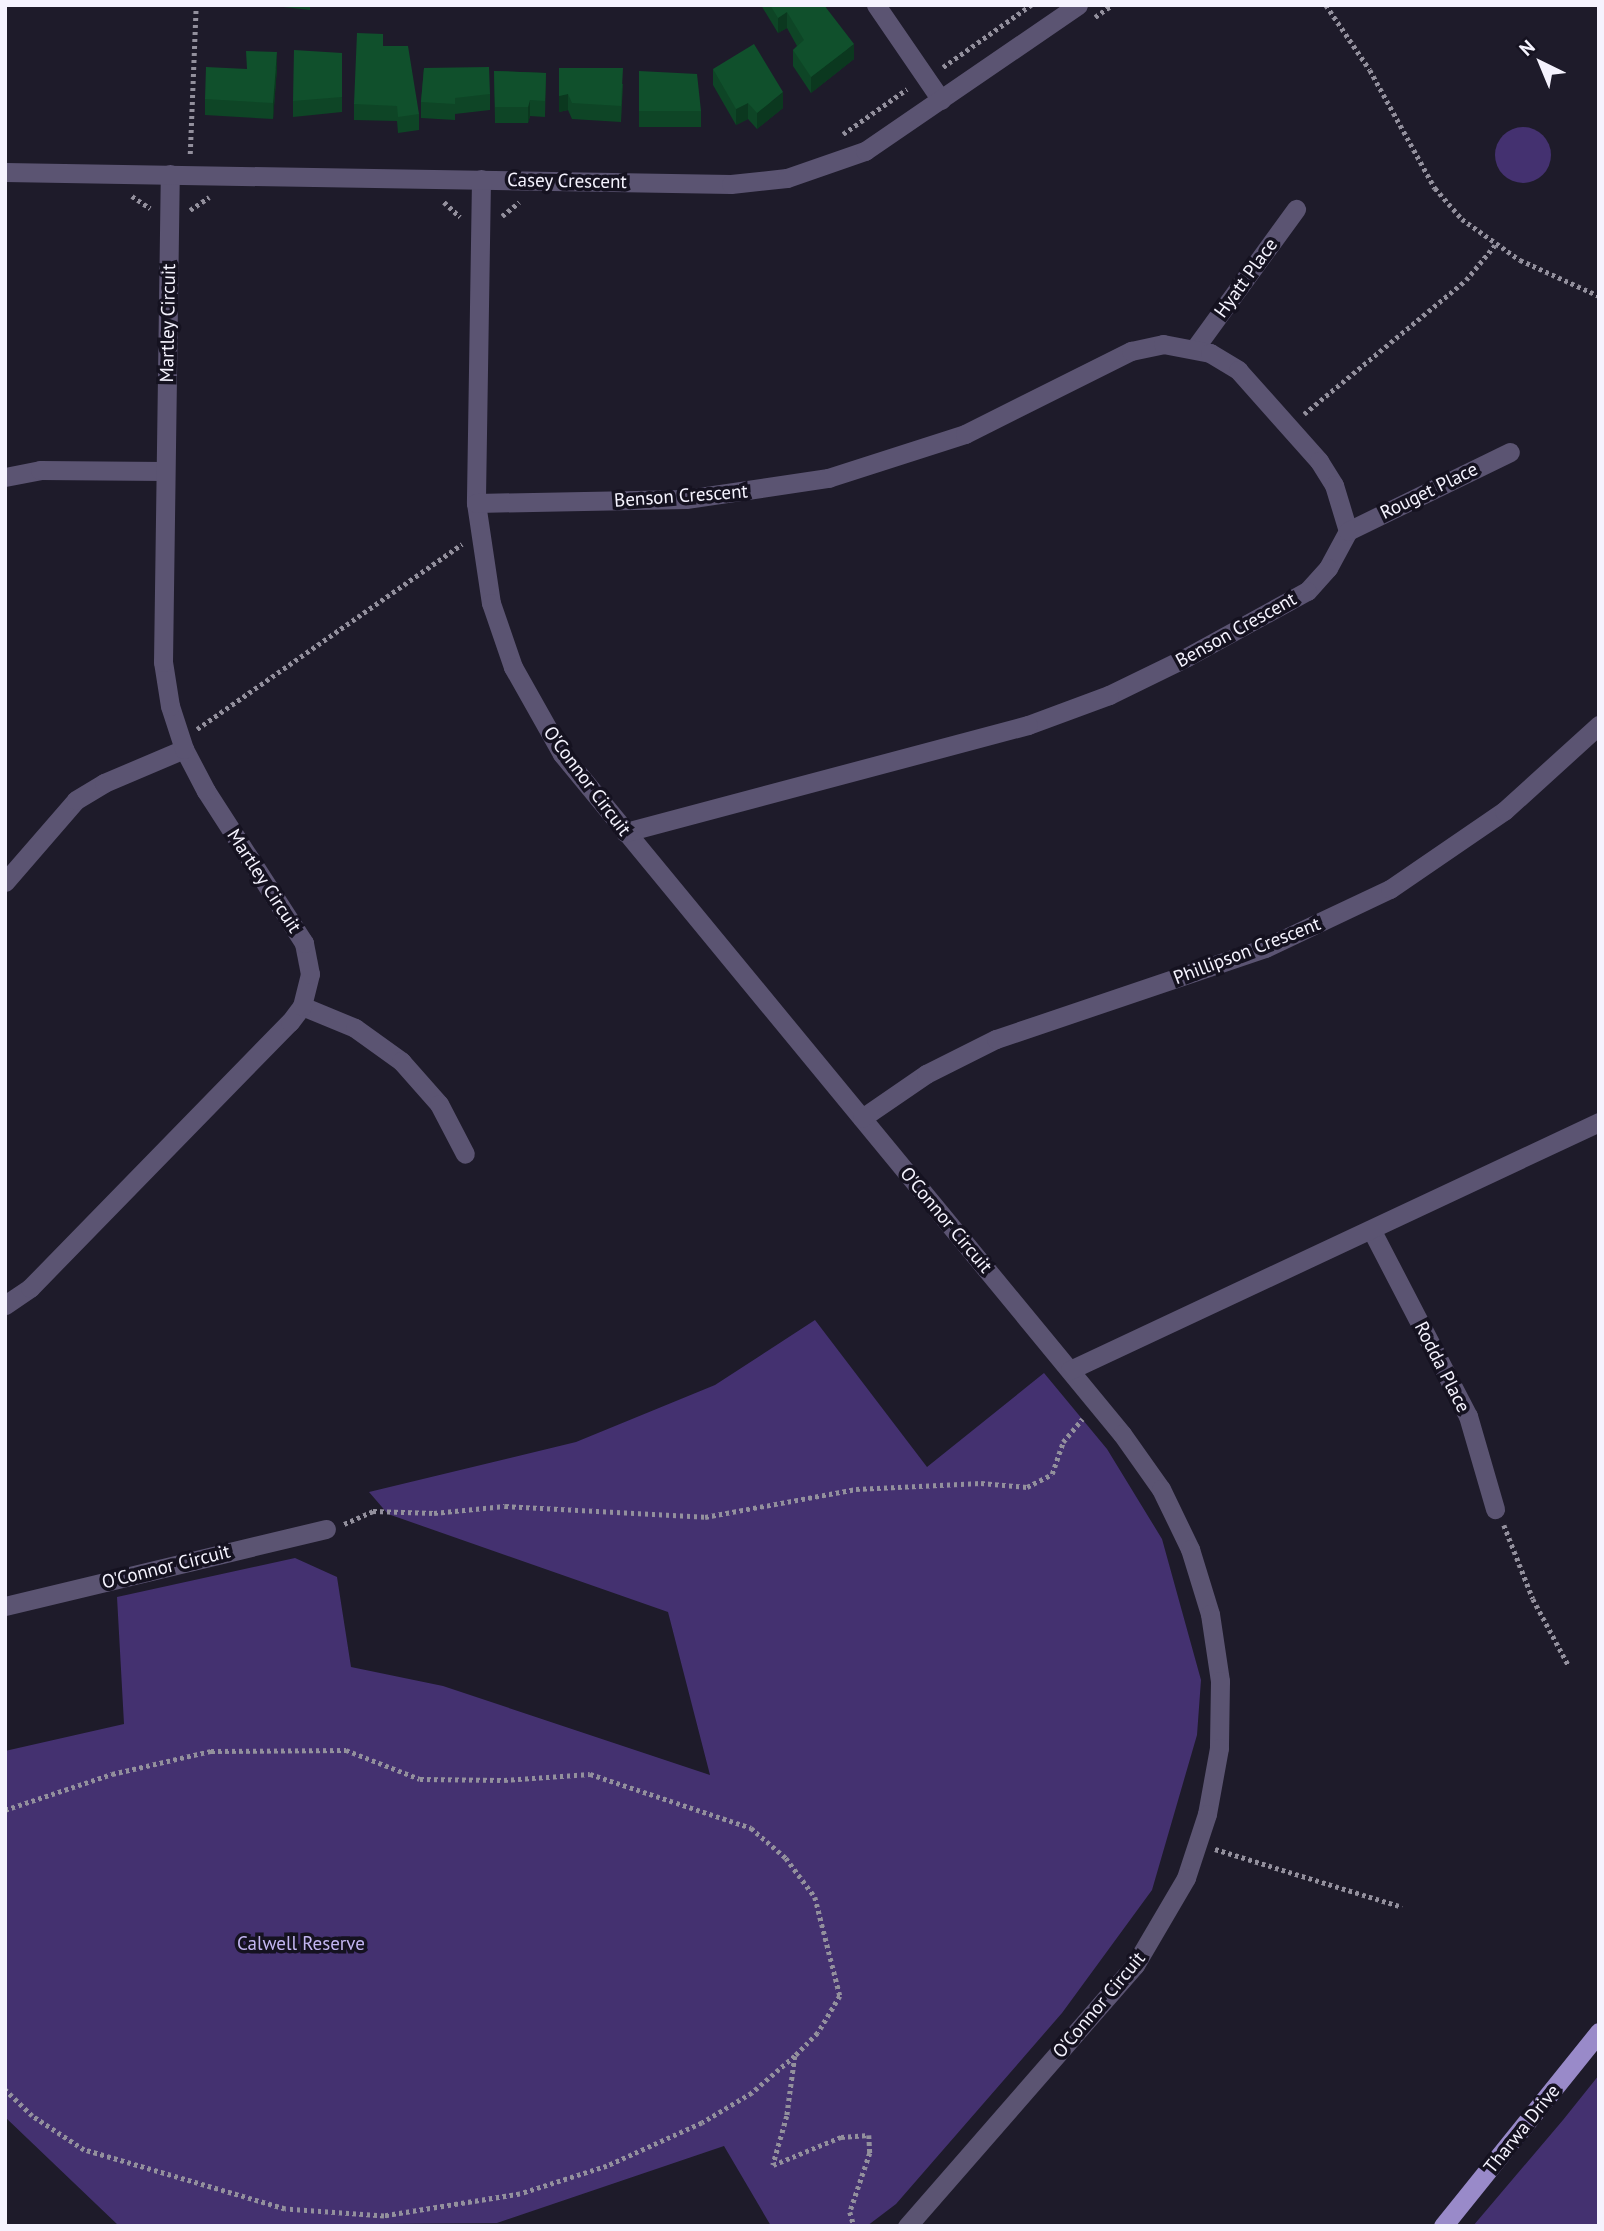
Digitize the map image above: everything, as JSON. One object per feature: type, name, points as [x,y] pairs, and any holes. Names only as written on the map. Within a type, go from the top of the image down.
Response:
[{"type":"main road","name":"Tharwa Drive","points":[[1443,2226],[1599,2032]]},
{"type":"street","points":[[876,5],[941,100]]},
{"type":"street","name":"Casey Crescent","points":[[5,172],[731,184],[787,178],[865,150],[1078,5]]},
{"type":"street","name":"Martley Circuit","points":[[170,174],[163,662],[182,743],[304,943],[310,974],[302,1006]]},
{"type":"street","name":"O'Connor Circuit","points":[[481,180],[476,503],[491,603],[513,667],[562,754],[1070,1370],[1161,1489],[1190,1549],[1210,1614],[1220,1681],[1219,1748],[1207,1814],[1186,1878],[1135,1965],[907,2226]]},
{"type":"street","name":"Hyatt Place","points":[[1195,348],[1296,209]]},
{"type":"street","name":"Benson Crescent","points":[[476,503],[686,499],[828,478],[965,434],[1131,351],[1163,344],[1195,348],[1238,370],[1319,461],[1334,485],[1348,531],[1328,568],[1307,591],[1109,695],[986,737],[625,832]]},
{"type":"street","name":"Rouget Place","points":[[1348,531],[1510,452]]},
{"type":"street","points":[[5,477],[40,470],[165,471]]},
{"type":"street","name":"Phillipson Crescent","points":[[862,1118],[926,1073],[996,1039],[1265,948],[1390,889],[1504,811],[1599,725]]},
{"type":"street","points":[[5,882],[76,800],[182,743]]},
{"type":"street","points":[[5,1305],[30,1288],[302,1006],[355,1028],[401,1061],[439,1104],[466,1154]]},
{"type":"street","points":[[1070,1370],[1372,1231],[1599,1122]]},
{"type":"street","name":"Rodda Place","points":[[1372,1231],[1468,1416],[1495,1509]]},
{"type":"street","name":"O'Connor Circuit","points":[[5,1606],[326,1528]]},
{"type":"path","points":[[189,158],[194,125],[196,5]]},
{"type":"path","points":[[947,64],[1031,5]]},
{"type":"path","points":[[1326,5],[1370,71],[1436,188],[1462,219],[1495,246],[1599,296]]},
{"type":"path","points":[[832,142],[895,99]]},
{"type":"path","points":[[499,223],[504,213]]},
{"type":"path","points":[[1299,417],[1466,280],[1495,246]]},
{"type":"path","points":[[182,743],[463,544],[466,556]]},
{"type":"path","points":[[1077,1405],[1094,1426]]},
{"type":"path","points":[[326,1528],[373,1511],[434,1513],[505,1506],[705,1517],[856,1489],[981,1483],[1027,1487],[1052,1474],[1063,1442],[1076,1424]]},
{"type":"path","points":[[1495,1509],[1533,1599],[1569,1666]]},
{"type":"path","points":[[5,1810],[112,1774],[211,1751],[346,1750],[420,1779],[504,1780],[590,1774],[751,1828],[786,1858],[807,1887],[830,1946],[840,1996],[818,2033],[795,2056],[752,2093],[702,2123],[607,2166],[520,2194],[384,2216],[285,2209],[84,2150],[32,2116],[5,2090]]},
{"type":"path","points":[[1207,1860],[1215,1838]]},
{"type":"path","points":[[1234,1854],[1402,1907]]},
{"type":"path","points":[[795,2056],[787,2116],[773,2165],[777,2167],[841,2137],[869,2135],[870,2152],[850,2212],[854,2226]]},
{"type":"green space","points":[[1517,127],[1529,127],[1539,131],[1547,139],[1551,155],[1547,171],[1539,179],[1529,183],[1517,183],[1507,179],[1499,171],[1495,161],[1495,149],[1499,139],[1507,131]]},
{"type":"green space","name":"Calwell Reserve","points":[[815,1320],[927,1467],[1044,1373],[1107,1449],[1162,1539],[1201,1680],[1197,1735],[1152,1890],[1062,2013],[896,2204],[867,2226],[771,2226],[724,2146],[497,2223],[119,2226],[5,2117],[5,1751],[124,1724],[117,1597],[295,1558],[337,1577],[351,1667],[443,1686],[710,1775],[668,1612],[388,1514],[369,1492],[576,1442],[715,1385]]},
{"type":"green space","points":[[1599,2075],[1599,2226],[1473,2226],[1563,2120]]},
{"type":"building","points":[[770,5],[824,5],[854,44],[811,77],[793,50],[804,40],[787,12],[778,18]]},
{"type":"building","points":[[357,33],[383,34],[383,46],[408,46],[419,114],[398,117],[397,106],[354,104]]},
{"type":"building","points":[[754,44],[783,92],[757,113],[748,103],[736,109],[713,69]]},
{"type":"building","points":[[294,50],[342,53],[342,97],[293,101]]},
{"type":"building","points":[[246,51],[277,52],[273,103],[205,99],[206,67],[247,69]]},
{"type":"building","points":[[489,67],[490,94],[455,98],[455,104],[421,102],[424,68]]},
{"type":"building","points":[[559,68],[623,68],[621,106],[572,103],[568,94],[559,96]]},
{"type":"building","points":[[494,71],[546,73],[545,101],[530,100],[528,107],[495,107]]},
{"type":"building","points":[[639,71],[697,74],[701,111],[639,111]]}]
